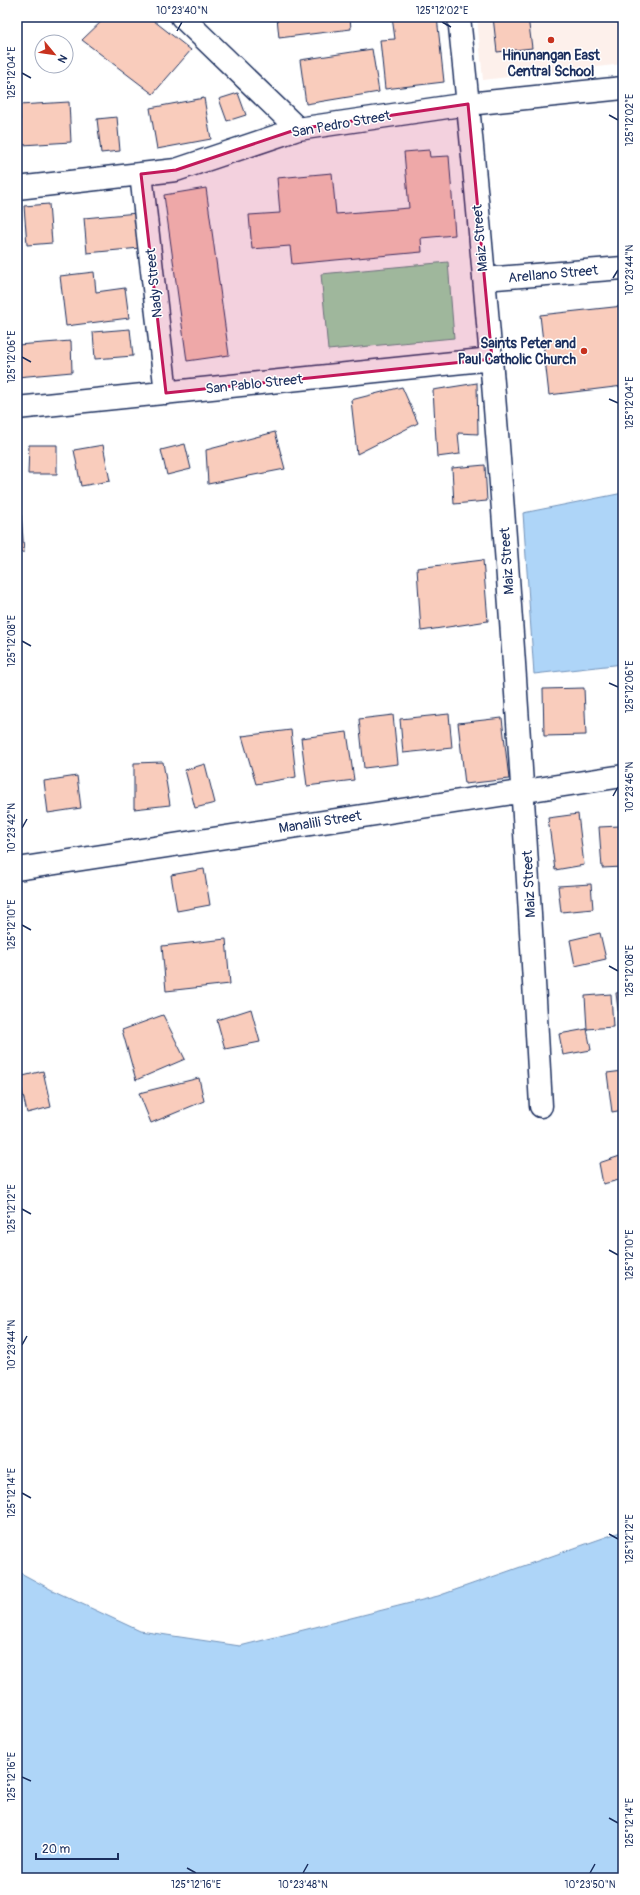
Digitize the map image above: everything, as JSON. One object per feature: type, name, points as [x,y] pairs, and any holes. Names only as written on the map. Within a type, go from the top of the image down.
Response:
[{"type":"street","points":[[182,17],[298,129]]},
{"type":"street","name":"Maiz Street","points":[[459,17],[492,359],[524,790],[541,1106]]},
{"type":"street","name":"San Pedro Street","points":[[17,188],[176,170],[298,129],[468,104],[623,88]]},
{"type":"street","name":"Nady Street","points":[[141,174],[166,392]]},
{"type":"street","name":"Arellano Street","points":[[484,279],[623,268]]},
{"type":"street","name":"San Pablo Street","points":[[17,408],[492,359]]},
{"type":"street","name":"Manalili Street","points":[[17,869],[623,776]]},
{"type":"highlighted area","points":[[468,104],[492,359],[166,393],[141,174],[176,170],[298,129]]},
{"type":"shaded area","name":"Hinunangan East Central School","points":[[477,17],[623,17],[623,64],[483,80]]},
{"type":"green space","points":[[448,262],[454,338],[328,350],[321,274]]},
{"type":"water","points":[[623,493],[623,664],[534,674],[523,513]]},
{"type":"water","points":[[623,1531],[623,1878],[17,1878],[17,1571],[52,1590],[140,1631],[240,1646],[438,1596]]},
{"type":"building","points":[[106,17],[149,17],[191,50],[153,94],[82,40]]},
{"type":"building","points":[[277,17],[350,17],[351,29],[279,38]]},
{"type":"building","points":[[392,17],[437,17],[444,82],[385,89],[380,40],[395,39]]},
{"type":"building","points":[[493,17],[528,17],[532,48],[497,52]]},
{"type":"building","points":[[372,49],[379,92],[306,104],[300,60]]},
{"type":"building","points":[[238,93],[246,115],[227,121],[219,99]]},
{"type":"building","points":[[204,98],[211,139],[157,149],[150,108]]},
{"type":"building","points":[[69,102],[71,142],[22,145],[19,105]]},
{"type":"building","points":[[117,117],[120,151],[101,153],[97,119]]},
{"type":"building","points":[[429,150],[430,157],[449,156],[455,235],[421,238],[422,252],[292,264],[290,246],[252,249],[249,215],[280,213],[277,178],[332,173],[336,214],[409,208],[404,152]]},
{"type":"building","points":[[206,188],[229,355],[187,361],[164,195]]},
{"type":"building","points":[[49,204],[52,243],[27,245],[24,206]]},
{"type":"building","points":[[137,213],[140,248],[87,253],[84,218]]},
{"type":"building","points":[[94,272],[96,292],[125,288],[129,318],[66,326],[60,276]]},
{"type":"building","name":"Saints Peter and Paul Catholic Church","points":[[623,306],[623,386],[549,395],[540,315]]},
{"type":"building","points":[[130,329],[133,356],[95,359],[93,332]]},
{"type":"building","points":[[71,341],[72,372],[17,377],[17,345]]},
{"type":"building","points":[[477,383],[478,434],[458,433],[460,454],[437,457],[433,390]]},
{"type":"building","points":[[402,387],[418,423],[357,454],[351,400]]},
{"type":"building","points":[[275,432],[285,469],[208,484],[206,450]]},
{"type":"building","points":[[185,444],[191,469],[167,475],[161,450]]},
{"type":"building","points":[[29,445],[57,445],[57,474],[28,474]]},
{"type":"building","points":[[103,445],[110,481],[81,486],[74,450]]},
{"type":"building","points":[[485,465],[487,501],[454,504],[452,468]]},
{"type":"building","points":[[17,488],[19,488],[24,552],[17,553]]},
{"type":"building","points":[[483,560],[488,621],[421,631],[417,568]]},
{"type":"building","points":[[584,688],[586,735],[544,736],[543,689]]},
{"type":"building","points":[[449,714],[452,748],[403,753],[400,719]]},
{"type":"building","points":[[393,715],[398,764],[364,768],[359,719]]},
{"type":"building","points":[[502,718],[509,779],[465,784],[458,723]]},
{"type":"building","points":[[291,730],[296,777],[256,784],[242,736]]},
{"type":"building","points":[[347,732],[354,780],[307,786],[301,738]]},
{"type":"building","points":[[163,762],[170,805],[134,809],[134,763]]},
{"type":"building","points":[[205,764],[215,803],[195,808],[185,770]]},
{"type":"building","points":[[77,776],[81,808],[48,813],[44,781]]},
{"type":"building","points":[[578,814],[584,865],[555,870],[548,818]]},
{"type":"building","points":[[620,826],[623,867],[602,868],[599,827]]},
{"type":"building","points":[[204,869],[210,905],[177,911],[171,875]]},
{"type":"building","points":[[591,884],[593,909],[561,912],[558,886]]},
{"type":"building","points":[[600,933],[606,959],[575,966],[570,940]]},
{"type":"building","points":[[226,939],[230,984],[166,991],[162,946]]},
{"type":"building","points":[[623,992],[623,1025],[620,1025],[616,993]]},
{"type":"building","points":[[611,994],[613,1027],[587,1029],[585,996]]},
{"type":"building","points":[[251,1009],[260,1042],[225,1049],[217,1020]]},
{"type":"building","points":[[163,1015],[185,1059],[136,1080],[122,1030]]},
{"type":"building","points":[[587,1029],[591,1050],[563,1055],[559,1034]]},
{"type":"building","points":[[43,1071],[51,1107],[27,1113],[19,1077]]},
{"type":"building","points":[[623,1071],[623,1110],[612,1112],[607,1073]]},
{"type":"building","points":[[199,1078],[204,1101],[151,1123],[139,1093]]},
{"type":"building","points":[[623,1155],[623,1179],[603,1184],[599,1163]]},
{"type":"place","name":"Hinunangan East Central School","points":[[551,40]]},
{"type":"place","name":"Saints Peter and Paul Catholic Church","points":[[584,351]]}]
